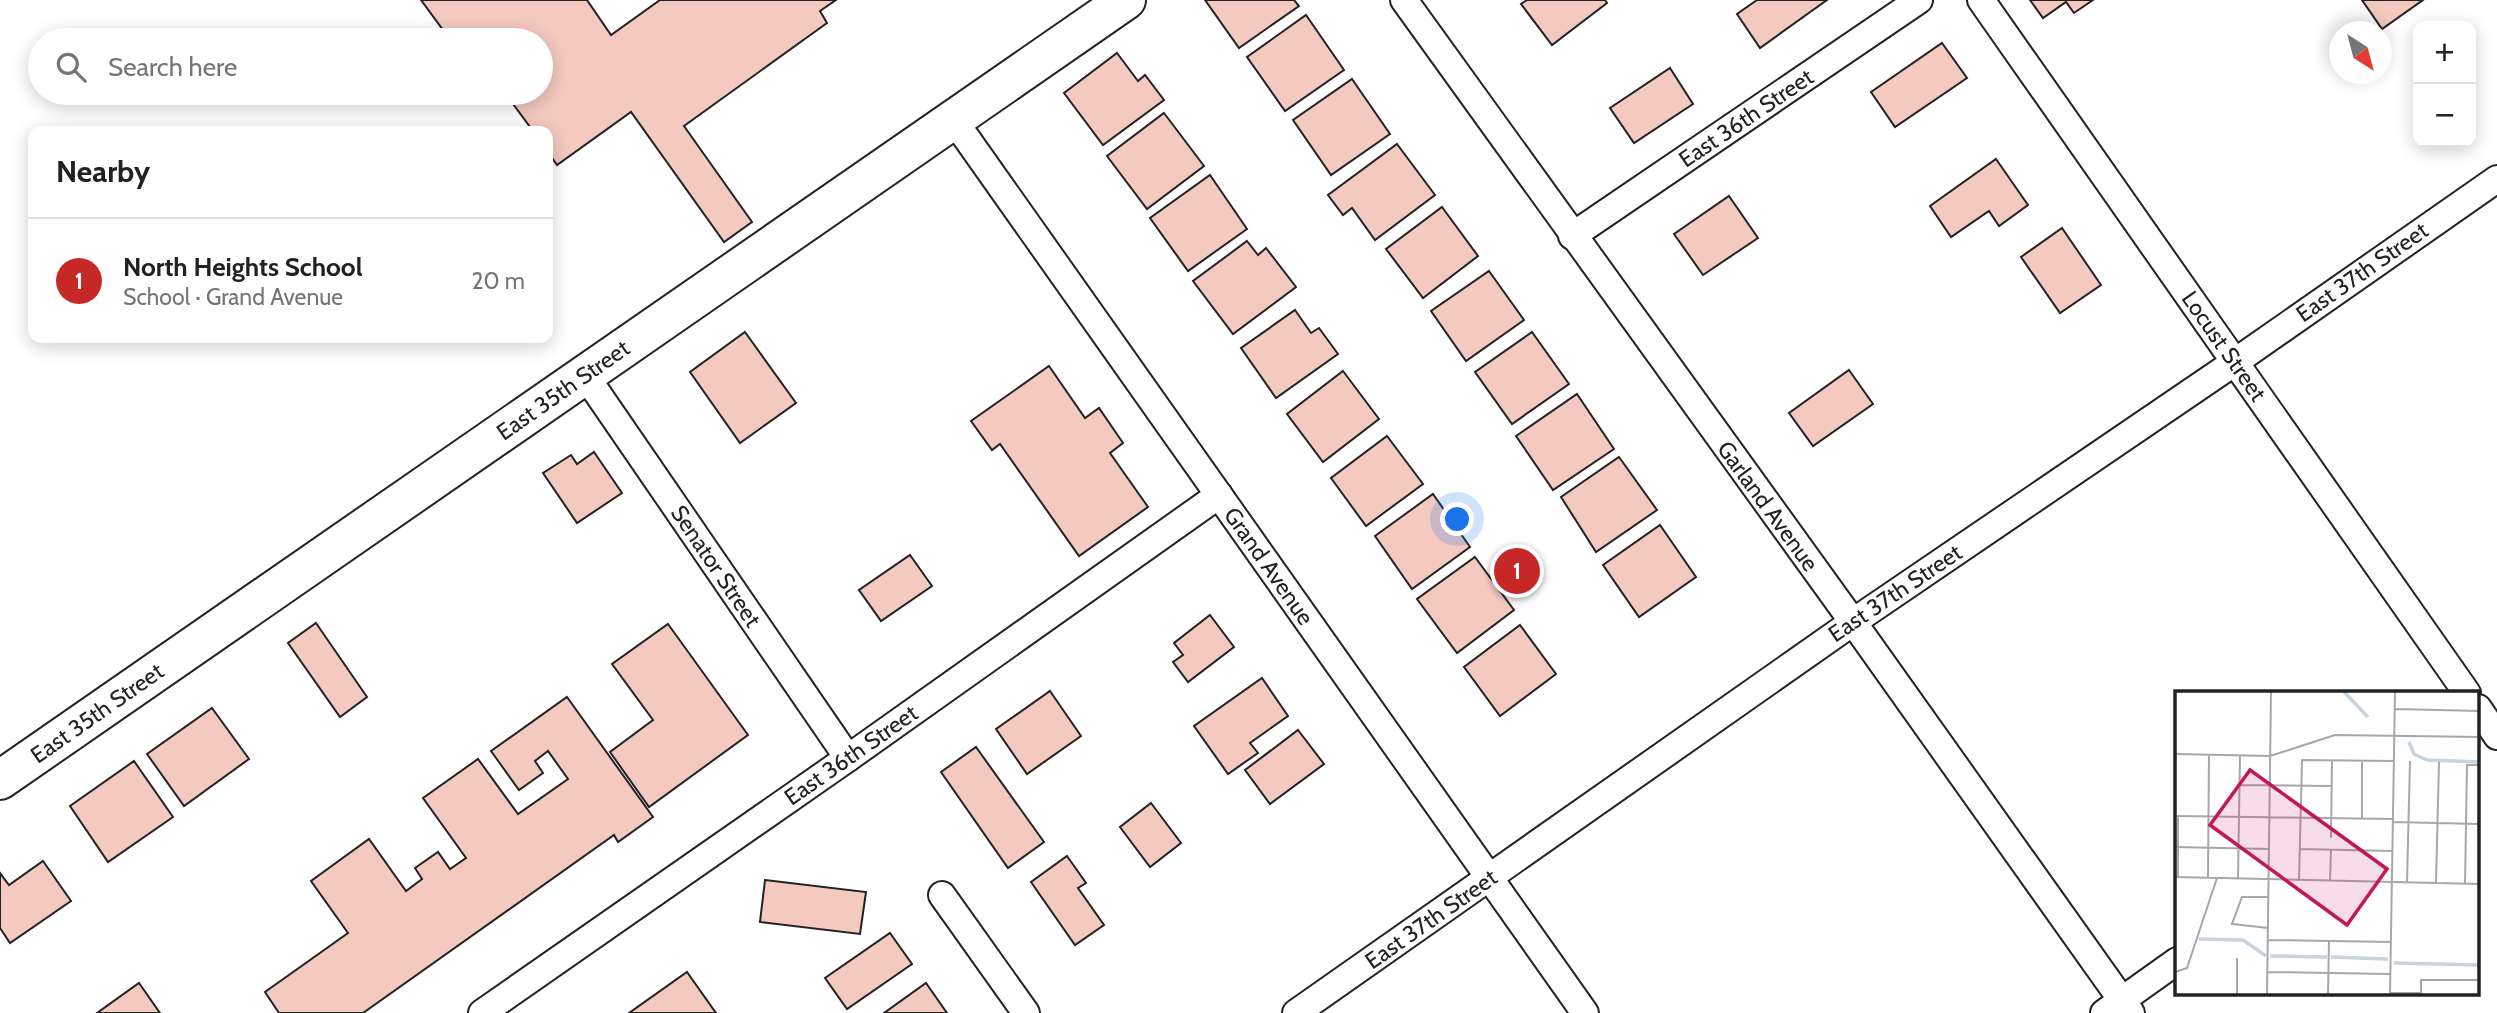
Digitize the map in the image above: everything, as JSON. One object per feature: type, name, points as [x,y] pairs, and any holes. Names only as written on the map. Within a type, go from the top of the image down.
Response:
[{"type":"street","name":"East 35th Street","points":[[0,780],[1126,0]]},
{"type":"street","name":"Garland Avenue","points":[[1404,0],[1853,622],[2118,1009]]},
{"type":"street","name":"East 36th Street","points":[[1572,236],[1919,0]]},
{"type":"street","name":"Locust Street","points":[[1981,0],[2466,691]]},
{"type":"street","name":"Grand Avenue","points":[[953,120],[1585,1013]]},
{"type":"street","name":"East 37th Street","points":[[1296,1013],[1853,622],[2235,362],[2497,179]]},
{"type":"street","name":"Senator Street","points":[[585,375],[848,758]]},
{"type":"street","name":"East 36th Street","points":[[482,1013],[1219,495]]},
{"type":"street","points":[[2480,711],[2497,736],[2480,749]]},
{"type":"street","points":[[942,895],[1026,1013]]},
{"type":"street","points":[[2118,1009],[2175,963]]},
{"type":"building","points":[[421,0],[587,0],[611,35],[660,0],[836,0],[820,11],[827,23],[684,126],[752,222],[724,242],[631,112],[557,165],[553,159],[553,126],[529,126],[514,105],[553,105],[553,28],[442,28]]},
{"type":"building","points":[[1205,0],[1294,0],[1299,6],[1239,48]]},
{"type":"building","points":[[1527,0],[1605,0],[1607,3],[1552,45],[1521,4]]},
{"type":"building","points":[[1757,0],[1827,0],[1760,48],[1737,14]]},
{"type":"building","points":[[2030,0],[2093,0],[2074,13],[2066,2],[2043,18]]},
{"type":"building","points":[[2362,0],[2423,0],[2392,22],[2376,21]]},
{"type":"building","points":[[1306,15],[1344,70],[1285,111],[1247,57]]},
{"type":"building","points":[[1942,43],[1967,78],[1895,127],[1871,92]]},
{"type":"building","points":[[1117,53],[1138,81],[1145,75],[1164,100],[1103,145],[1064,93]]},
{"type":"building","points":[[1670,68],[1693,104],[1634,143],[1610,108]]},
{"type":"building","points":[[1352,79],[1390,134],[1331,175],[1293,120]]},
{"type":"building","points":[[1164,113],[1204,166],[1147,209],[1107,156]]},
{"type":"building","points":[[1397,144],[1435,195],[1375,240],[1352,208],[1343,215],[1328,195]]},
{"type":"building","points":[[1996,159],[2028,205],[1999,226],[1989,211],[1951,237],[1930,206]]},
{"type":"building","points":[[1210,175],[1247,229],[1188,271],[1150,218]]},
{"type":"building","points":[[1729,196],[1758,238],[1703,275],[1674,234]]},
{"type":"building","points":[[1442,207],[1478,256],[1423,298],[1386,249]]},
{"type":"building","points":[[2062,228],[2101,285],[2060,313],[2021,257]]},
{"type":"building","points":[[1247,241],[1258,255],[1266,248],[1296,287],[1233,334],[1193,281]]},
{"type":"building","points":[[1489,271],[1524,320],[1466,361],[1431,311]]},
{"type":"building","points":[[1295,310],[1311,333],[1319,328],[1338,354],[1276,398],[1241,348]]},
{"type":"building","points":[[745,332],[796,403],[740,443],[690,372]]},
{"type":"building","points":[[1532,332],[1569,384],[1512,424],[1475,372]]},
{"type":"building","points":[[1049,366],[1085,418],[1099,408],[1123,443],[1110,453],[1148,507],[1079,556],[1000,444],[992,450],[971,421]]},
{"type":"building","points":[[1849,370],[1873,404],[1813,446],[1789,413]]},
{"type":"building","points":[[1343,371],[1379,419],[1323,462],[1287,414]]},
{"type":"building","points":[[1577,394],[1614,449],[1553,490],[1516,436]]},
{"type":"building","points":[[1387,436],[1423,484],[1366,526],[1331,478]]},
{"type":"building","points":[[594,452],[622,493],[577,523],[543,473],[571,455],[577,464]]},
{"type":"building","points":[[1619,457],[1657,510],[1596,552],[1561,497]]},
{"type":"building","points":[[1433,494],[1470,547],[1412,589],[1375,536]]},
{"type":"building","points":[[1660,525],[1696,577],[1639,617],[1603,565]]},
{"type":"building","points":[[910,555],[932,586],[881,621],[859,590]]},
{"type":"building","points":[[1475,557],[1514,610],[1457,653],[1417,599]]},
{"type":"building","points":[[1210,615],[1234,647],[1188,682],[1173,662],[1183,655],[1174,643]]},
{"type":"building","points":[[316,623],[367,697],[340,717],[288,643]]},
{"type":"building","points":[[668,624],[748,735],[649,807],[610,752],[653,720],[612,664]]},
{"type":"building","points":[[1520,625],[1556,674],[1500,716],[1464,667]]},
{"type":"building","points":[[1262,678],[1288,716],[1250,743],[1258,753],[1228,774],[1194,726]]},
{"type":"building","points":[[1050,691],[1081,736],[1027,774],[996,729]]},
{"type":"building","points":[[567,697],[653,817],[618,842],[614,835],[363,1013],[279,1013],[265,992],[348,933],[311,881],[369,839],[406,891],[422,879],[415,868],[438,852],[450,869],[466,858],[423,798],[478,759],[518,814],[568,779],[548,751],[535,761],[543,773],[519,790],[491,751]]},
{"type":"building","points":[[212,708],[249,759],[184,806],[147,754]]},
{"type":"building","points":[[1298,730],[1324,764],[1270,804],[1245,770]]},
{"type":"building","points":[[976,747],[1044,842],[1008,868],[941,772]]},
{"type":"building","points":[[134,761],[173,817],[108,862],[70,806]]},
{"type":"building","points":[[1151,803],[1181,843],[1150,867],[1120,827]]},
{"type":"building","points":[[1067,856],[1086,883],[1078,888],[1104,925],[1075,945],[1031,882]]},
{"type":"building","points":[[43,861],[71,901],[10,943],[0,928],[0,873],[9,885]]},
{"type":"building","points":[[765,880],[866,892],[860,934],[760,922]]},
{"type":"building","points":[[890,933],[912,964],[847,1009],[825,978]]},
{"type":"building","points":[[687,972],[716,1013],[629,1013]]},
{"type":"building","points":[[139,983],[160,1013],[97,1013]]},
{"type":"building","points":[[926,983],[947,1013],[884,1013]]},
{"type":"place","name":"North Heights School","points":[[1517,571]]}]
